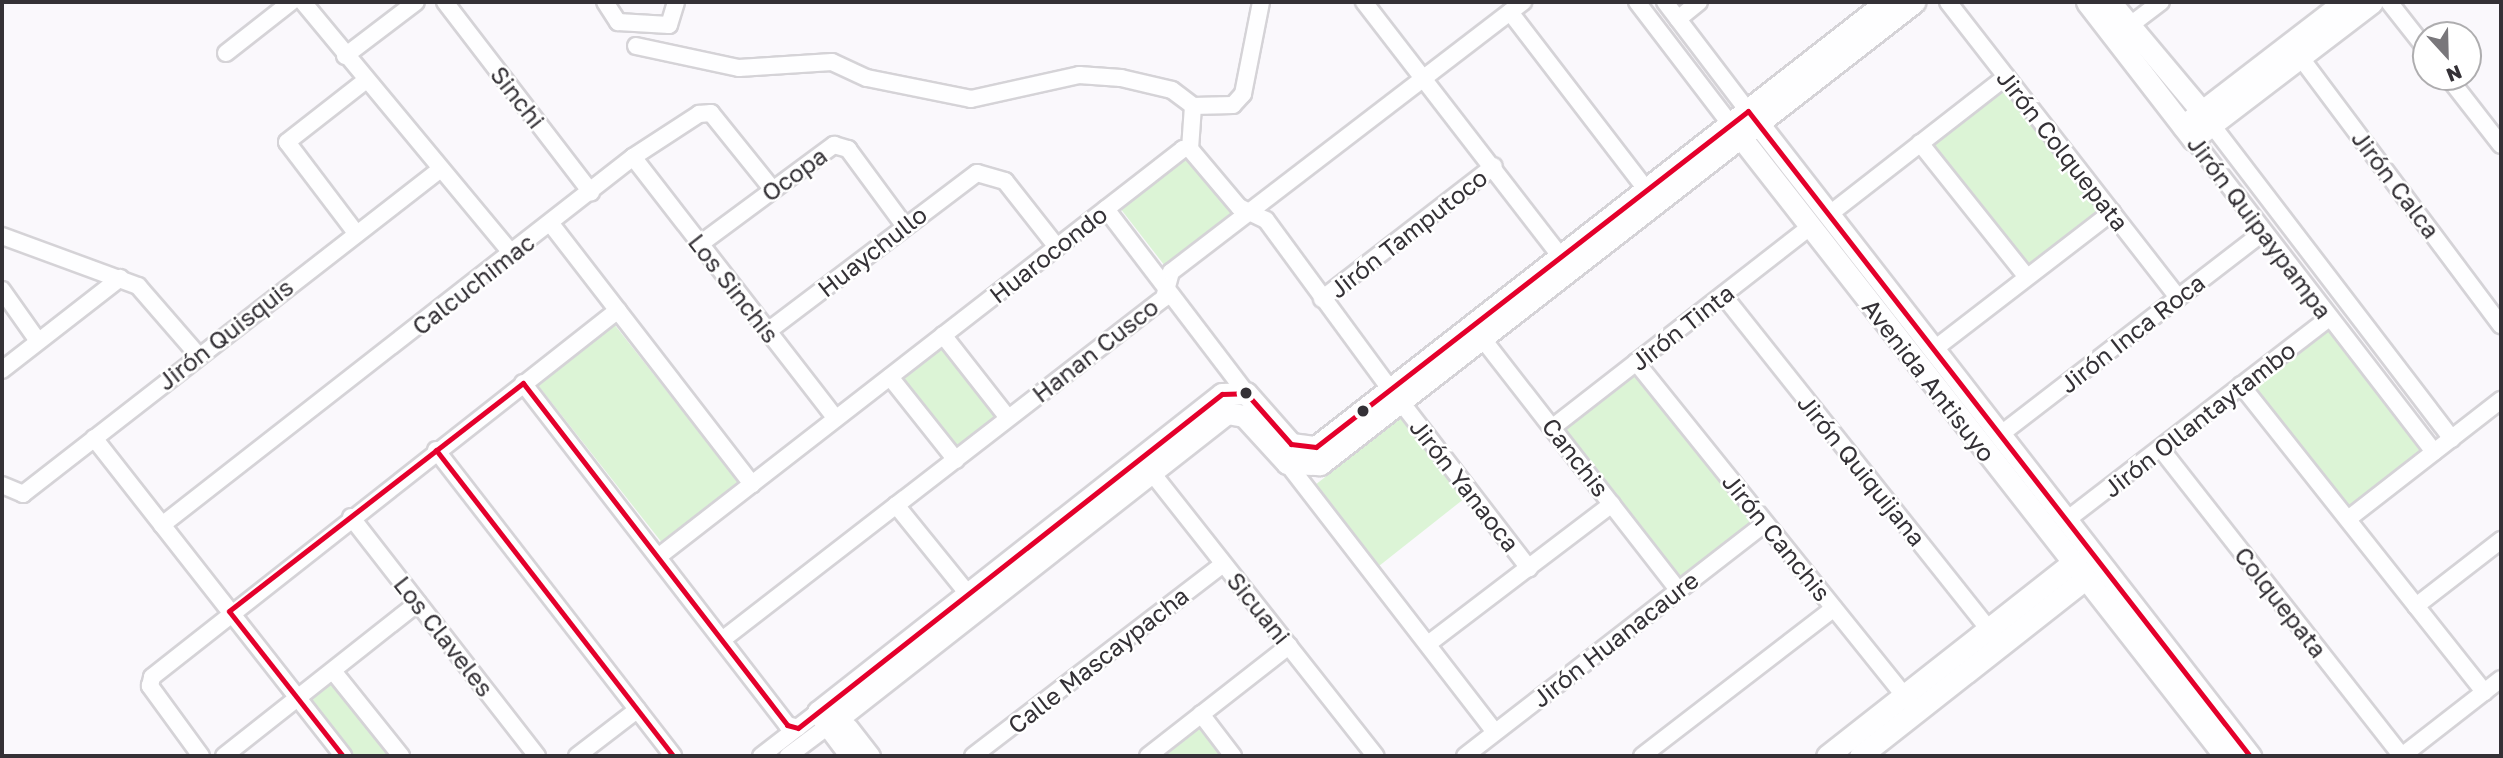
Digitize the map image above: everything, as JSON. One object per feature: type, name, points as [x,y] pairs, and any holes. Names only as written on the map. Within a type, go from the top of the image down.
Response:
[{"type":"street","points":[[226,53],[291,2]]},
{"type":"street","points":[[303,2],[438,171],[512,254]]},
{"type":"street","points":[[345,56],[416,2]]},
{"type":"street","name":"Sinchi","points":[[445,2],[591,192]]},
{"type":"street","points":[[605,2],[618,22],[669,24],[677,2]]},
{"type":"street","points":[[636,47],[739,68],[832,62],[867,78],[971,99],[1080,75],[1121,78],[1172,90],[1193,106],[1233,105],[1243,94],[1261,2]]},
{"type":"street","points":[[1364,2],[1421,80],[1494,166],[1560,256]]},
{"type":"street","name":"Avenida Antisuyo","points":[[1637,2],[2078,572],[2225,756]]},
{"type":"street","name":"Avenida Antisuyo","points":[[1665,2],[1937,347],[2250,756]]},
{"type":"street","points":[[1678,19],[1699,2]]},
{"type":"street","points":[[1287,463],[1320,464],[1396,396],[1477,331],[1736,131],[1886,2]]},
{"type":"street","points":[[1753,117],[1914,2]]},
{"type":"street","name":"Jirón Colquepata","points":[[1948,2],[2178,297]]},
{"type":"street","name":"Jirón Quipaypampa","points":[[2087,2],[2434,452]]},
{"type":"street","name":"Jirón Quipaypampa","points":[[2110,2],[2207,118]]},
{"type":"street","points":[[2129,26],[2161,2]]},
{"type":"street","points":[[2295,51],[2344,2]]},
{"type":"street","points":[[2188,132],[2295,51],[2372,2]]},
{"type":"street","points":[[2389,2],[2412,31]]},
{"type":"street","points":[[1516,7],[1646,189]]},
{"type":"street","name":"Hanan Cusco","points":[[722,640],[1164,298],[1171,272],[1516,7]]},
{"type":"street","name":"Jirón Calca","points":[[2295,51],[2501,325]]},
{"type":"street","points":[[1831,213],[2006,76]]},
{"type":"street","points":[[356,233],[287,142],[365,81]]},
{"type":"street","points":[[2459,91],[2501,145]]},
{"type":"street","points":[[1193,106],[1190,149],[1251,212],[1266,220],[1396,396]]},
{"type":"street","name":"Calcuchimac","points":[[162,525],[551,224],[633,157],[699,114],[710,113],[772,189]]},
{"type":"street","points":[[2207,118],[2452,439]]},
{"type":"street","points":[[1477,331],[1560,256],[1646,189],[1736,131]]},
{"type":"street","points":[[1920,143],[2027,277]]},
{"type":"street","name":"Ocopa","points":[[700,244],[827,148],[842,145],[904,225]]},
{"type":"street","name":"Huarocondo","points":[[658,557],[1106,209],[1190,149]]},
{"type":"street","name":"Los Sinchis","points":[[633,157],[836,419]]},
{"type":"street","name":"Jirón Tamputoco","points":[[1322,299],[1494,166]]},
{"type":"street","name":"Jirón Quisquis","points":[[7,490],[23,494],[198,355],[438,171]]},
{"type":"street","name":"Huaychullo","points":[[768,331],[904,225],[977,173],[1005,181],[1057,247]]},
{"type":"street","points":[[1106,209],[1167,285],[1246,393],[1291,444],[1306,448],[1396,396]]},
{"type":"street","points":[[1937,347],[2112,212]]},
{"type":"street","points":[[551,224],[752,484]]},
{"type":"street","name":"Jirón Tinta","points":[[1553,427],[1810,227]]},
{"type":"street","name":"Jirón Inca Roca","points":[[2001,434],[2263,232]]},
{"type":"street","points":[[2,236],[138,286],[198,355]]},
{"type":"street","points":[[2,370],[120,278]]},
{"type":"street","points":[[2,290],[38,341]]},
{"type":"street","name":"Jirón Quiquijana","points":[[1723,295],[2001,646]]},
{"type":"street","points":[[201,756],[150,686],[229,611],[618,310]]},
{"type":"street","name":"Jirón Ollantaytambo","points":[[2068,519],[2329,318]]},
{"type":"street","name":"Canchis","points":[[1477,331],[1678,590]]},
{"type":"street","points":[[943,335],[1008,418]]},
{"type":"street","name":"Jirón Canchis","points":[[1636,362],[1911,703]]},
{"type":"street","points":[[890,377],[956,460]]},
{"type":"street","points":[[523,383],[787,724],[798,728]]},
{"type":"street","points":[[2241,385],[2484,692]]},
{"type":"street","points":[[761,756],[798,728],[828,715],[1146,465],[1222,394],[1246,393]]},
{"type":"street","name":"Jirón Yanaoca","points":[[1396,396],[1529,568]]},
{"type":"street","points":[[2348,519],[2501,400]]},
{"type":"street","points":[[788,756],[828,715],[968,594],[1146,465],[1236,412],[1287,463],[1495,732]]},
{"type":"street","points":[[94,438],[343,756]]},
{"type":"street","name":"Colquepata","points":[[2161,449],[2402,756]]},
{"type":"street","points":[[436,450],[673,756]]},
{"type":"street","name":"Sicuani","points":[[1146,465],[1376,756]]},
{"type":"street","points":[[1428,644],[1612,504]]},
{"type":"street","points":[[896,505],[968,594]]},
{"type":"street","name":"Los Claveles","points":[[351,517],[537,756]]},
{"type":"street","name":"Jirón Huanacaure","points":[[1465,756],[1765,523]]},
{"type":"street","points":[[2416,606],[2501,540]]},
{"type":"street","name":"Calle Mascaypacha","points":[[973,756],[1223,564]]},
{"type":"street","points":[[1860,756],[1988,628],[2078,572]]},
{"type":"street","points":[[1827,756],[2001,646],[2078,572]]},
{"type":"street","points":[[224,756],[418,603]]},
{"type":"street","points":[[1642,756],[1834,608]]},
{"type":"street","points":[[1148,756],[1289,646]]},
{"type":"street","points":[[333,671],[401,756]]},
{"type":"street","points":[[2402,756],[2501,679]]},
{"type":"street","points":[[577,756],[637,710]]},
{"type":"street","points":[[1201,714],[1233,756]]},
{"type":"street","points":[[828,715],[852,756]]},
{"type":"street","points":[[828,715],[869,756]]},
{"type":"green space","points":[[2003,86],[2100,214],[2027,270],[1928,145]]},
{"type":"green space","points":[[1181,160],[1191,161],[1236,218],[1168,270],[1120,208]]},
{"type":"green space","points":[[614,324],[740,484],[663,544],[537,384]]},
{"type":"green space","points":[[2328,326],[2425,451],[2349,511],[2251,387]]},
{"type":"green space","points":[[942,345],[1000,417],[955,452],[898,380]]},
{"type":"green space","points":[[1635,367],[1760,522],[1679,584],[1558,427]]},
{"type":"green space","points":[[1402,417],[1465,498],[1379,566],[1315,485]]},
{"type":"green space","points":[[333,679],[395,756],[348,756],[304,701]]},
{"type":"green space","points":[[1202,721],[1229,756],[1159,756]]},
{"type":"transit line","points":[[343,756],[229,611],[523,383],[787,725],[798,728],[1222,394],[1246,393],[1291,444],[1316,447],[1748,111],[2250,756]]},
{"type":"transit line","points":[[436,450],[673,756]]}]
